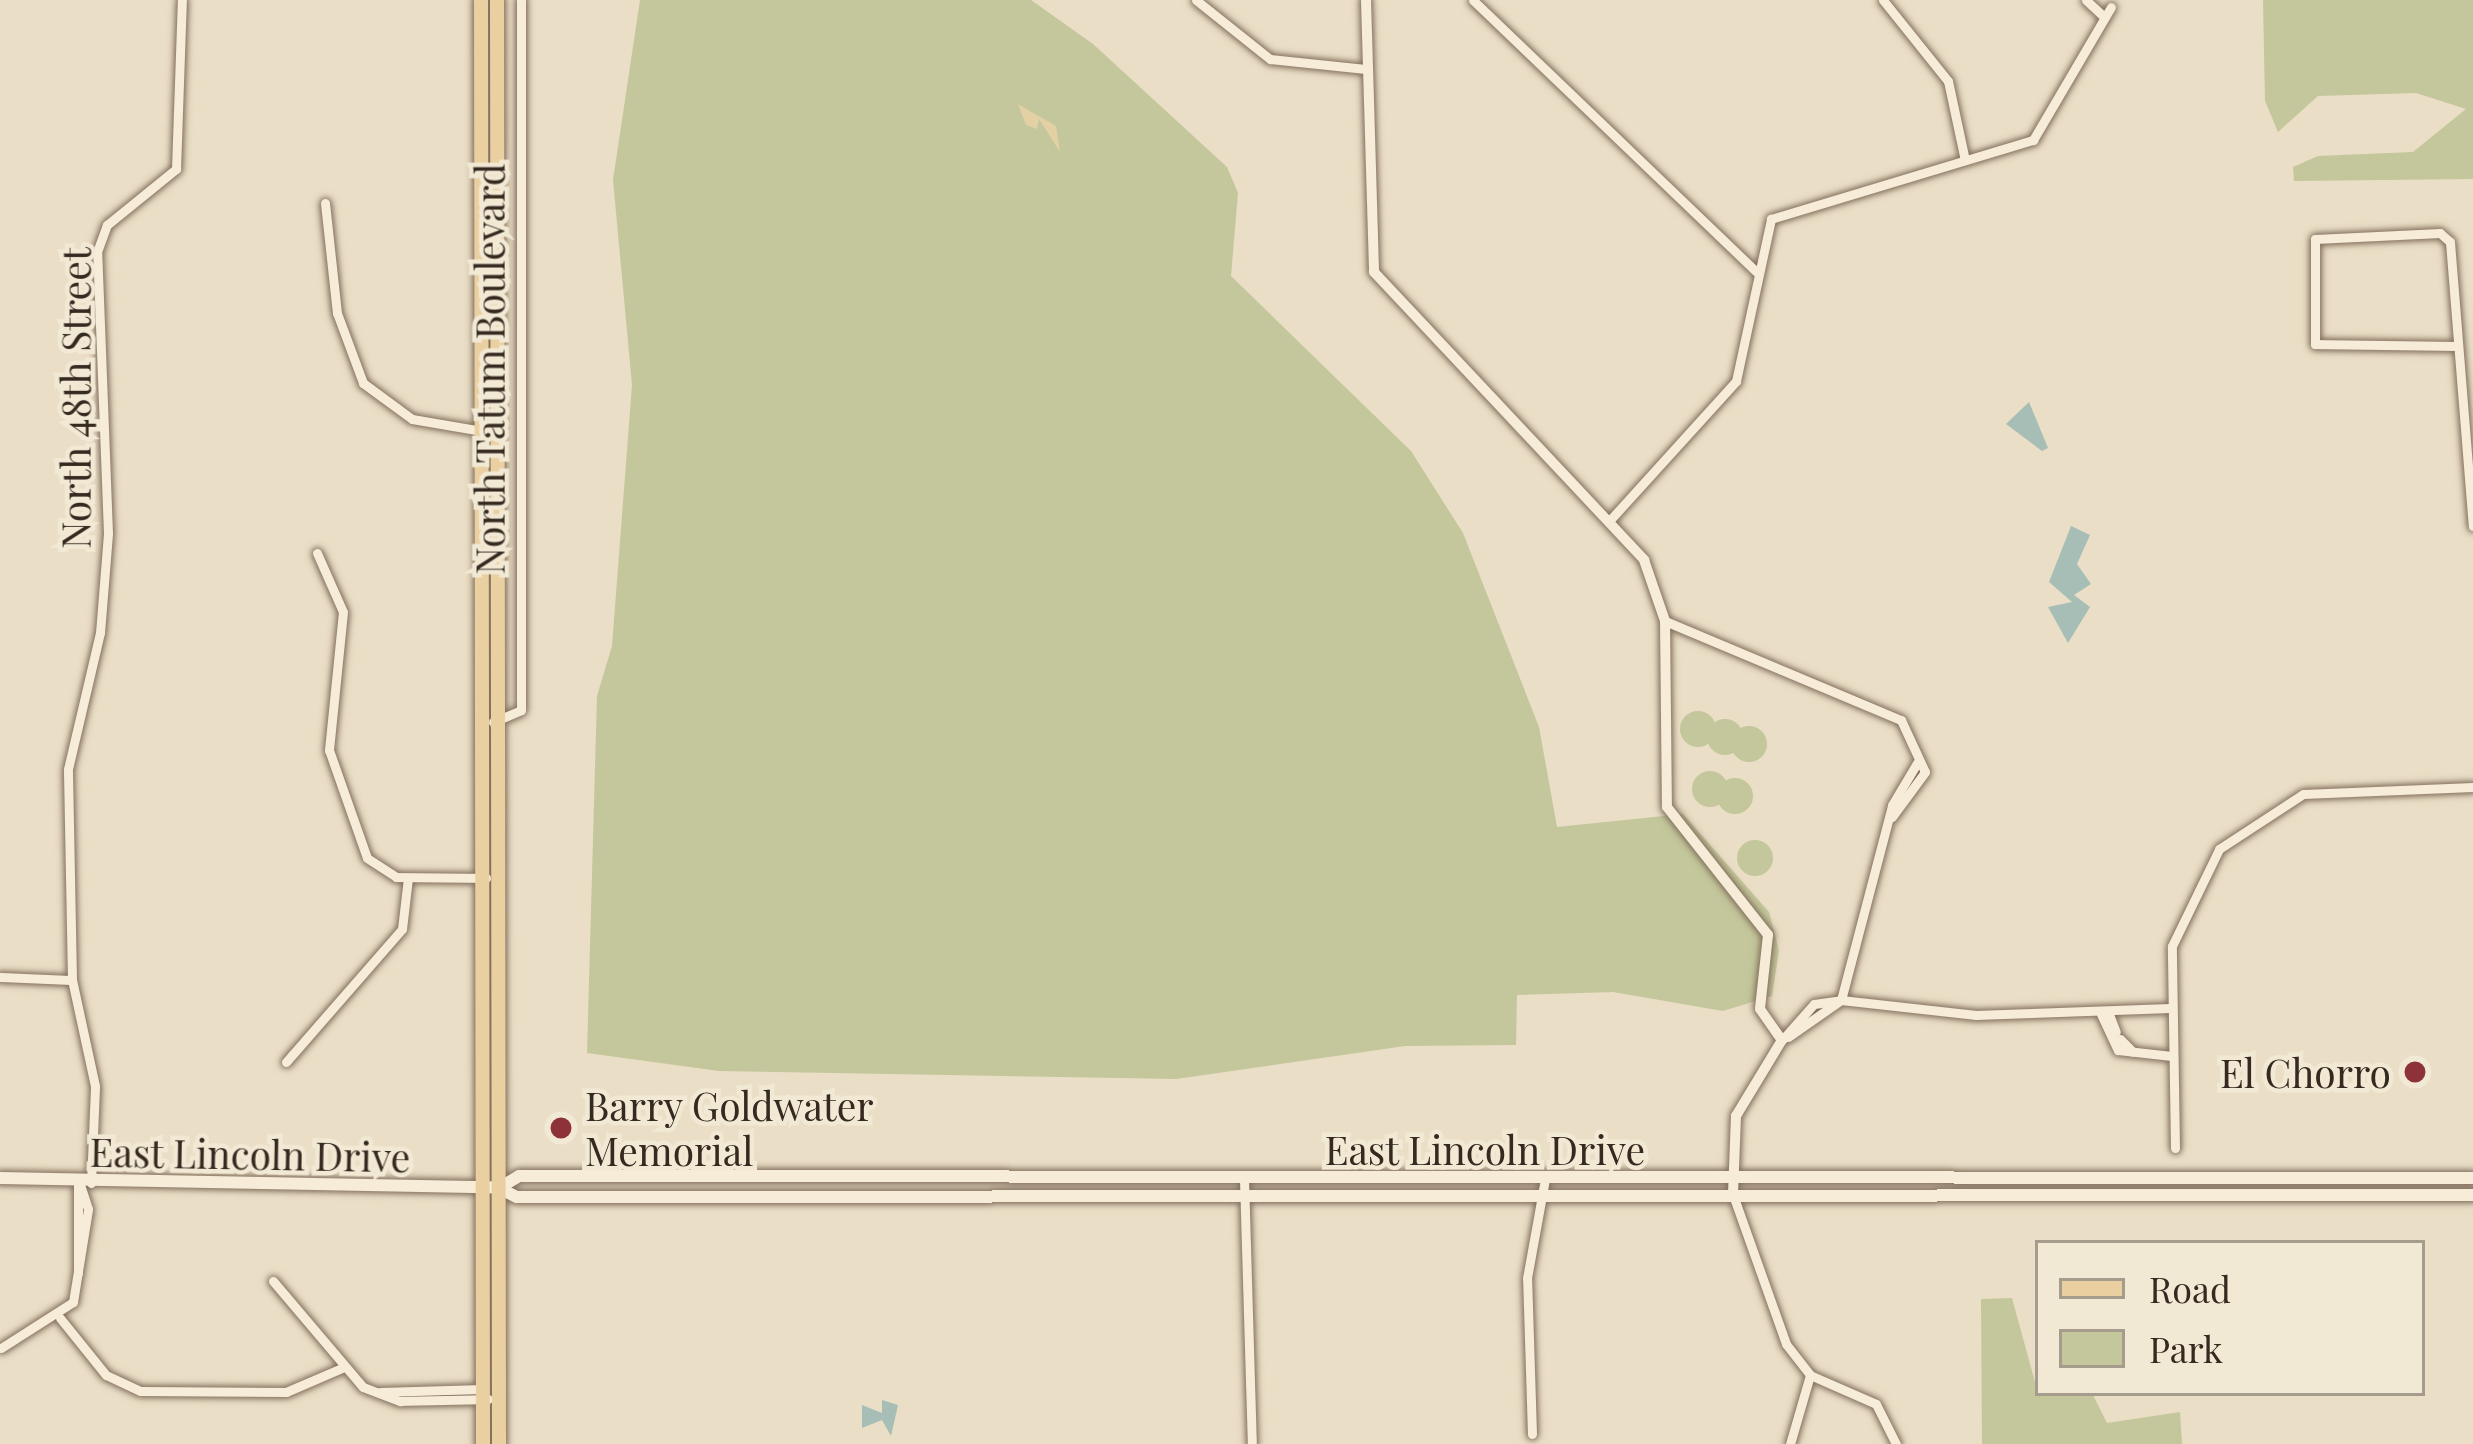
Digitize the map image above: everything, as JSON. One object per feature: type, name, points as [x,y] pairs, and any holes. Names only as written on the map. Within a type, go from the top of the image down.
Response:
[{"type":"main road","name":"North Tatum Boulevard","points":[[481,0],[499,722],[482,1187],[483,1444]]},
{"type":"main road","name":"North Tatum Boulevard","points":[[497,0],[482,722],[499,1187],[499,1444]]},
{"type":"main road","name":"East Lincoln Drive","points":[[0,1178],[482,1187],[499,1187],[519,1176],[2473,1178]]},
{"type":"main road","points":[[1931,1178],[1931,1195]]},
{"type":"main road","points":[[2121,1195],[2200,1180]]},
{"type":"main road","name":"East Lincoln Drive","points":[[499,1187],[517,1197],[2473,1195]]},
{"type":"street","name":"North 48th Street","points":[[60,1318],[78,1273],[95,1086],[72,980],[68,770],[100,633],[108,533],[97,252],[107,225],[176,169],[182,0]]},
{"type":"street","name":"North Tatum Boulevard","points":[[499,722],[521,710],[521,0]]},
{"type":"street","points":[[1196,0],[1270,59],[1365,69]]},
{"type":"street","points":[[1366,0],[1374,272],[1644,560],[1665,621],[1667,807],[1762,920],[1771,955],[1760,1009],[1782,1040]]},
{"type":"street","points":[[1473,0],[1756,271]]},
{"type":"street","points":[[1882,0],[1948,81],[1965,160]]},
{"type":"street","points":[[1610,519],[1736,381],[1766,228],[1783,209],[2033,140],[2107,12],[2086,0]]},
{"type":"street","points":[[325,203],[337,313],[363,383],[412,419],[490,430]]},
{"type":"street","points":[[2453,346],[2315,344],[2314,239],[2446,237],[2473,526]]},
{"type":"street","points":[[317,553],[343,612],[333,770],[368,858],[408,878],[490,878]]},
{"type":"street","points":[[1665,621],[1901,720],[1921,768],[1892,817],[1840,1000]]},
{"type":"street","points":[[482,722],[499,722]]},
{"type":"street","points":[[2175,1148],[2170,1008],[2186,898],[2258,813],[2325,788],[2473,787]]},
{"type":"street","points":[[286,1062],[402,928],[408,878]]},
{"type":"street","points":[[0,976],[72,980]]},
{"type":"street","points":[[1896,1444],[1857,1388],[1810,1375],[1786,1344],[1733,1195],[1740,1104],[1782,1040],[1840,1000],[2105,1014],[2170,1008]]},
{"type":"street","points":[[2105,1014],[2118,1036],[2138,1055]]},
{"type":"street","points":[[2105,1014],[2118,1050],[2172,1056]]},
{"type":"street","points":[[1244,1179],[1252,1444]]},
{"type":"street","points":[[1523,1444],[1535,1439],[1527,1278],[1545,1179]]},
{"type":"street","points":[[273,1281],[344,1367],[375,1393],[499,1396]]},
{"type":"street","points":[[1,1348],[60,1318],[106,1375],[141,1391],[286,1393],[344,1367]]},
{"type":"street","points":[[1790,1444],[1810,1375]]},
{"type":"green space","points":[[640,0],[1031,0],[1093,44],[1227,167],[1238,193],[1231,276],[1411,451],[1463,533],[1539,727],[1557,827],[1683,814],[1769,912],[1779,951],[1772,996],[1723,1011],[1613,992],[1517,995],[1516,1045],[1405,1046],[1176,1079],[719,1071],[587,1053],[597,696],[612,646],[632,385],[613,180]]},
{"type":"green space","points":[[2263,0],[2473,0],[2473,179],[2294,181],[2293,167],[2318,156],[2413,152],[2466,109],[2416,93],[2318,96],[2278,132],[2265,101]]},
{"type":"green space","points":[[1698,711],[1711,716],[1716,729],[1711,742],[1698,747],[1685,742],[1680,729],[1685,716]]},
{"type":"green space","points":[[1725,719],[1738,724],[1743,737],[1738,750],[1725,755],[1712,750],[1707,737],[1712,724]]},
{"type":"green space","points":[[1749,726],[1762,731],[1767,744],[1762,757],[1749,762],[1736,757],[1731,744],[1736,731]]},
{"type":"green space","points":[[1710,771],[1723,776],[1728,789],[1723,802],[1710,807],[1697,802],[1692,789],[1697,776]]},
{"type":"green space","points":[[1735,778],[1748,783],[1753,796],[1748,809],[1735,814],[1722,809],[1717,796],[1722,783]]},
{"type":"green space","points":[[1755,840],[1768,845],[1773,858],[1768,871],[1755,876],[1742,871],[1737,858],[1742,845]]},
{"type":"green space","points":[[2012,1298],[2035,1396],[2094,1396],[2107,1423],[2180,1412],[2182,1444],[1982,1444],[1981,1299]]},
{"type":"sand","points":[[1018,104],[1056,126],[1060,152],[1039,119],[1037,129],[1026,125]]},
{"type":"water","points":[[2029,402],[2048,448],[2042,451],[2006,424]]},
{"type":"water","points":[[2071,526],[2090,535],[2077,564],[2091,584],[2074,595],[2090,607],[2068,643],[2048,607],[2072,602],[2049,582]]},
{"type":"water","points":[[882,1400],[898,1405],[891,1436],[882,1420],[862,1428],[862,1405],[882,1413]]},
{"type":"place","name":"El Chorro","points":[[2415,1072]]},
{"type":"place","name":"Barry Goldwater Memorial","points":[[561,1128]]}]
